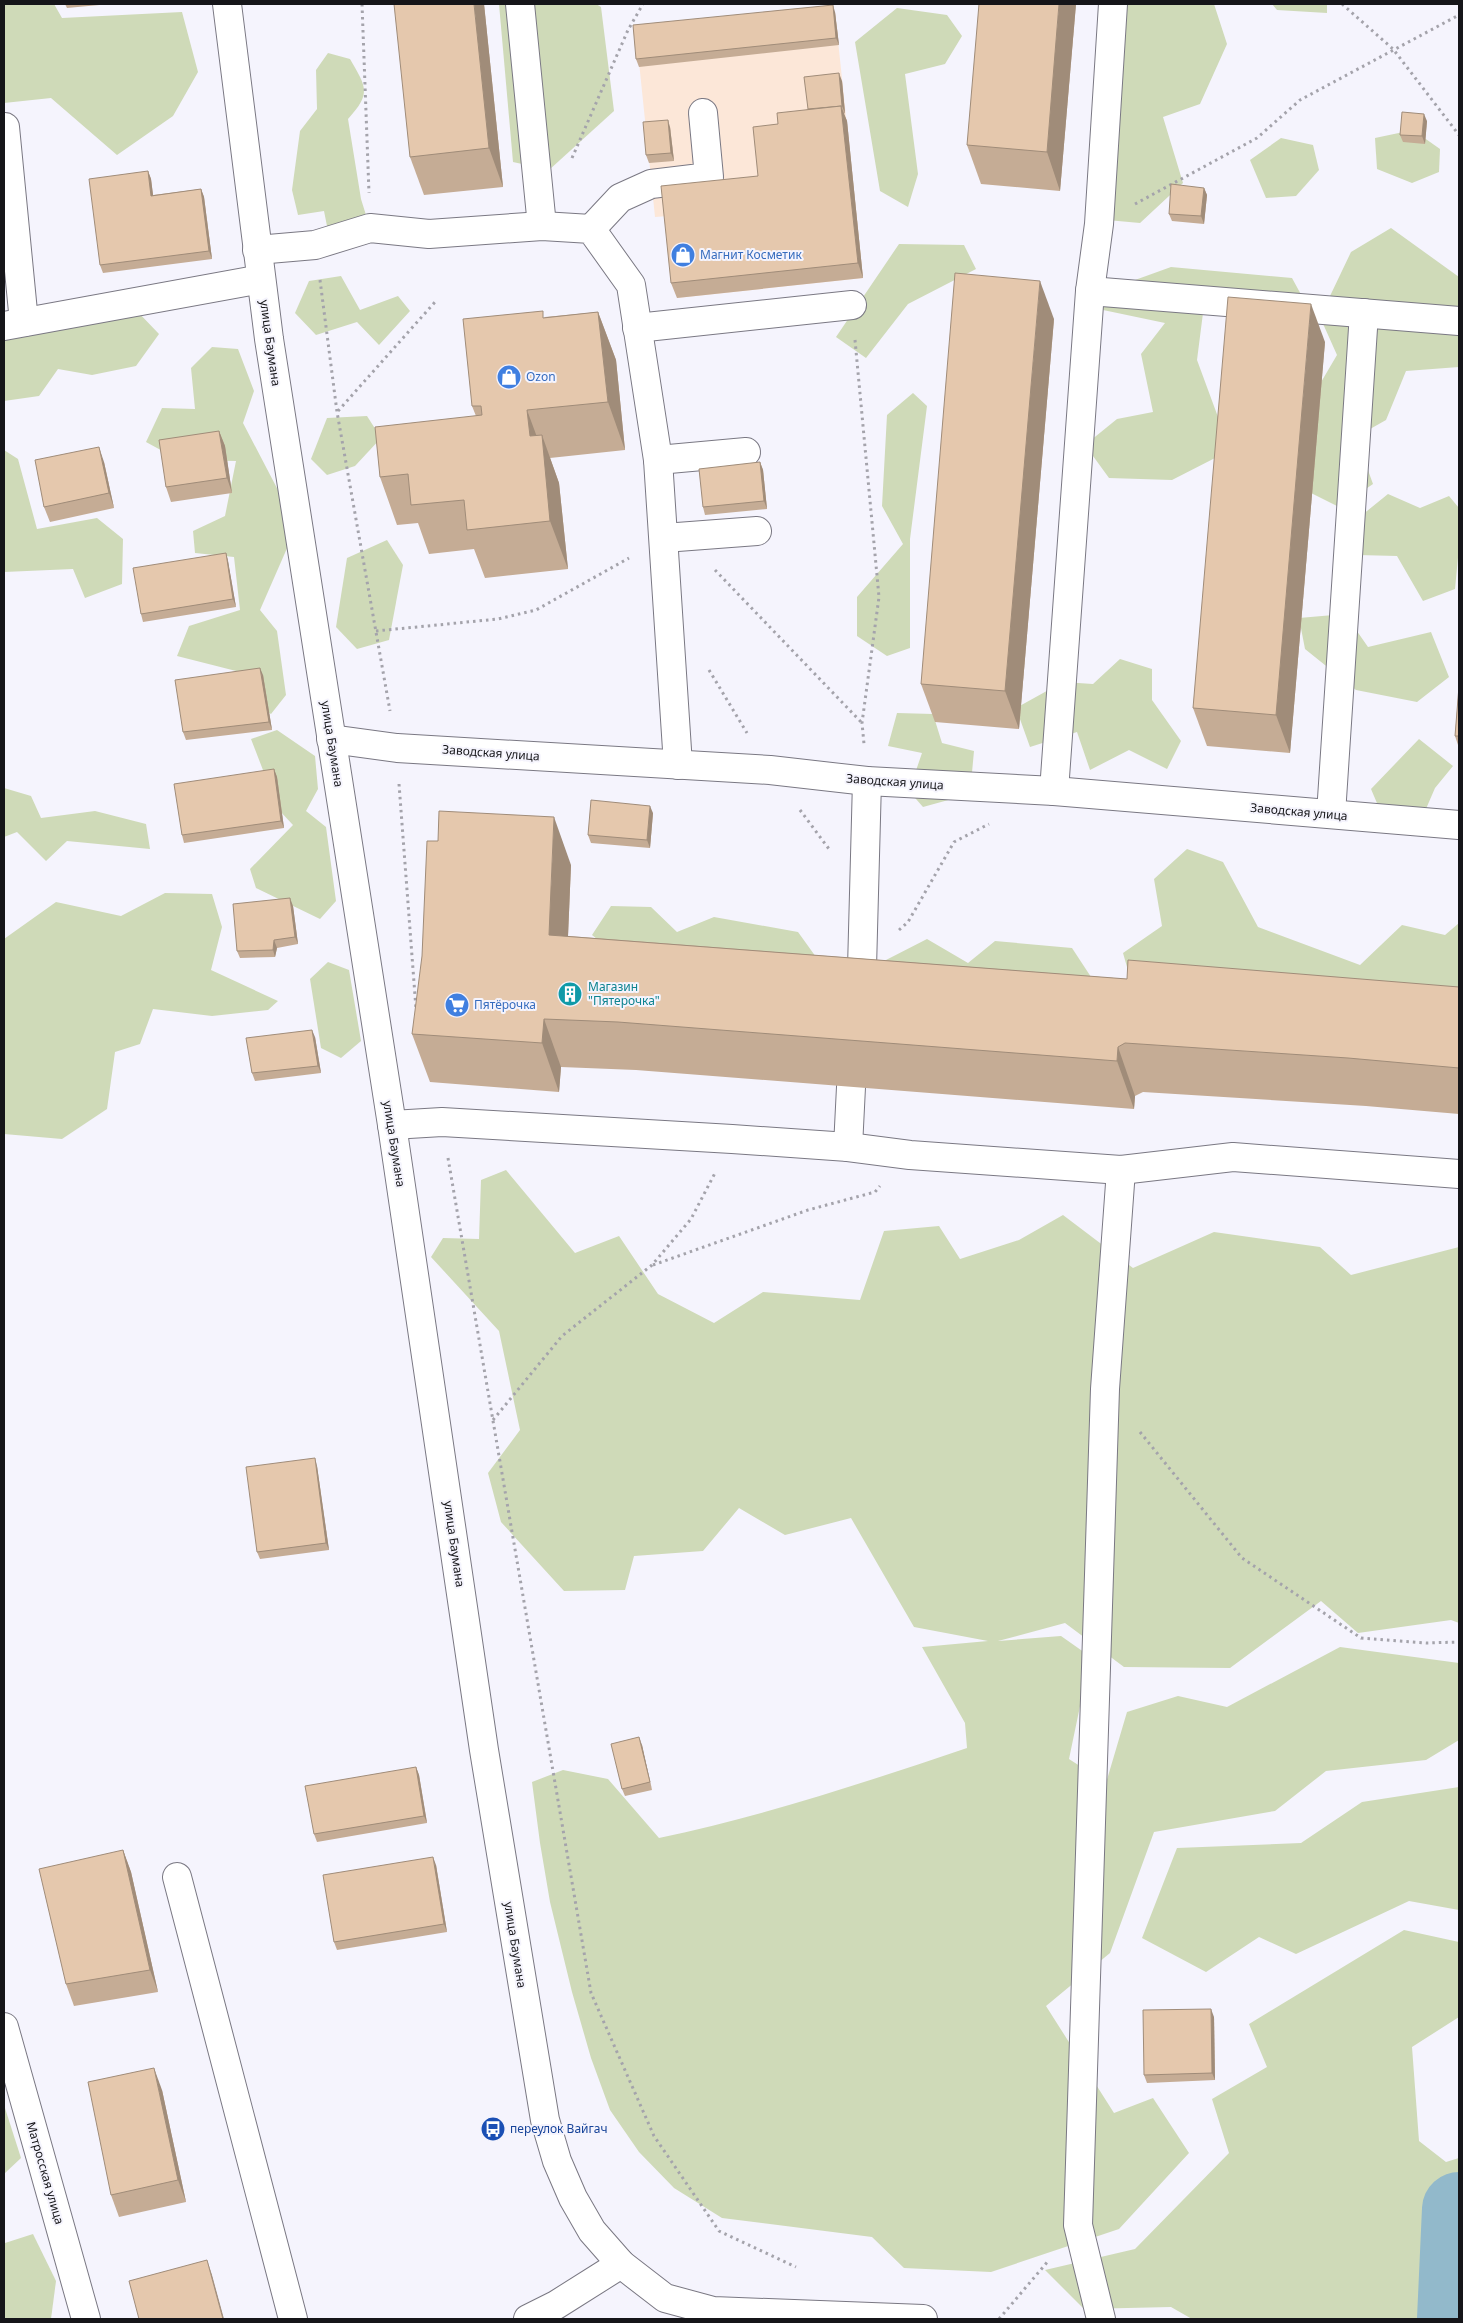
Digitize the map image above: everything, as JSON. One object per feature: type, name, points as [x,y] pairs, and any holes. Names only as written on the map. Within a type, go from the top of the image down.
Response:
[{"type":"street","name":"улица Баумана","points":[[227,4],[261,279],[392,1124],[484,1750],[543,2113],[557,2161],[573,2198],[592,2232],[621,2264]]},
{"type":"street","points":[[520,4],[542,226]]},
{"type":"street","points":[[1054,791],[1090,291],[1099,224],[1113,4]]},
{"type":"street","points":[[591,229],[620,198],[628,194],[652,184],[709,177],[703,113]]},
{"type":"street","points":[[5,127],[14,324],[261,279]]},
{"type":"street","points":[[257,250],[315,245],[370,228],[428,234],[542,226],[591,229]]},
{"type":"street","points":[[591,229],[631,285],[636,328],[658,460],[678,765]]},
{"type":"street","points":[[1090,291],[1459,321]]},
{"type":"street","points":[[636,328],[852,305]]},
{"type":"street","points":[[1331,814],[1364,313]]},
{"type":"street","points":[[658,460],[746,452]]},
{"type":"street","points":[[664,538],[757,531]]},
{"type":"street","name":"Заводская улица","points":[[331,739],[397,748],[770,770],[867,781],[1054,791],[1459,825]]},
{"type":"street","points":[[856,1007],[862,968],[867,781]]},
{"type":"street","points":[[848,1147],[851,1087]]},
{"type":"street","points":[[392,1124],[442,1122],[732,1139],[848,1147],[910,1155],[1120,1170],[1233,1156],[1459,1174]]},
{"type":"street","points":[[1101,2319],[1078,2225],[1105,1389],[1120,1170]]},
{"type":"street","points":[[177,1877],[293,2319]]},
{"type":"street","name":"Матросская улица","points":[[4,2027],[86,2319]]},
{"type":"street","points":[[528,2319],[556,2305],[621,2264],[665,2298],[713,2311],[923,2319]]},
{"type":"path","points":[[362,4],[370,228]]},
{"type":"path","points":[[569,164],[628,30],[642,4]]},
{"type":"path","points":[[1342,4],[1394,50],[1459,135]]},
{"type":"path","points":[[1099,224],[1257,138],[1300,100],[1459,15]]},
{"type":"path","points":[[315,245],[337,412],[397,748],[417,1017]]},
{"type":"path","points":[[337,412],[435,302]]},
{"type":"path","points":[[852,305],[879,597],[862,722],[867,781]]},
{"type":"path","points":[[376,631],[498,619],[536,610],[664,538]]},
{"type":"path","points":[[712,568],[862,722]]},
{"type":"path","points":[[862,968],[908,922],[954,842],[996,821]]},
{"type":"path","points":[[442,1122],[591,1993],[654,2136],[719,2231],[796,2267]]},
{"type":"path","points":[[492,1421],[562,1336],[652,1265],[691,1218],[732,1139]]},
{"type":"path","points":[[652,1265],[808,1210],[875,1192],[910,1155]]},
{"type":"path","points":[[1105,1389],[1242,1558],[1361,1638],[1426,1644],[1459,1642]]},
{"type":"path","points":[[999,2319],[1078,2225]]},
{"type":"shaded area","points":[[835,12],[863,278],[677,298],[668,216],[655,217],[636,33]]},
{"type":"green space","points":[[4,4],[54,4],[62,18],[182,12],[198,72],[173,116],[117,155],[51,98],[4,103]]},
{"type":"green space","points":[[499,4],[596,4],[601,7],[614,111],[549,170],[513,162]]},
{"type":"green space","points":[[1114,4],[1214,4],[1227,44],[1200,104],[1163,117],[1183,183],[1140,223],[1107,220]]},
{"type":"green space","points":[[1272,4],[1327,4],[1327,13],[1277,10]]},
{"type":"green space","points":[[897,8],[947,15],[962,36],[945,64],[905,74],[918,174],[908,207],[880,191],[855,42]]},
{"type":"green space","points":[[328,53],[350,59],[363,83],[364,90],[361,103],[348,119],[361,199],[370,228],[328,231],[324,211],[298,215],[292,190],[300,131],[317,109],[316,70]]},
{"type":"green space","points":[[1413,130],[1440,149],[1439,172],[1412,183],[1377,169],[1375,138]]},
{"type":"green space","points":[[1281,138],[1313,145],[1319,170],[1296,196],[1266,198],[1250,160]]},
{"type":"green space","points":[[1391,228],[1459,277],[1459,367],[1406,371],[1386,420],[1356,437],[1373,484],[1339,507],[1309,492],[1317,389],[1337,355],[1320,317],[1351,252]]},
{"type":"green space","points":[[899,244],[964,245],[976,269],[908,304],[866,358],[836,337]]},
{"type":"green space","points":[[1171,267],[1292,278],[1304,300],[1203,313],[1197,360],[1218,417],[1217,457],[1172,480],[1109,478],[1085,445],[1117,419],[1153,412],[1141,354],[1165,323],[1103,310],[1099,293]]},
{"type":"green space","points":[[341,276],[360,310],[398,296],[410,311],[379,345],[357,322],[316,335],[295,313],[309,281]]},
{"type":"green space","points":[[135,309],[159,334],[136,366],[92,375],[58,369],[39,396],[4,401],[4,334]]},
{"type":"green space","points":[[212,347],[238,349],[254,391],[243,423],[279,492],[288,546],[260,610],[277,631],[286,695],[271,714],[251,701],[244,673],[177,656],[189,626],[240,610],[234,557],[195,553],[193,531],[225,516],[236,461],[179,460],[146,442],[162,408],[195,409],[191,368]]},
{"type":"green space","points":[[913,393],[927,406],[910,539],[910,648],[887,656],[857,636],[857,597],[903,544],[882,506],[887,415]]},
{"type":"green space","points":[[367,416],[381,438],[355,466],[327,475],[311,459],[327,418]]},
{"type":"green space","points":[[4,450],[18,459],[37,529],[97,518],[123,539],[122,584],[85,598],[73,569],[4,572]]},
{"type":"green space","points":[[1388,494],[1420,508],[1449,496],[1459,508],[1459,547],[1455,589],[1423,601],[1397,556],[1358,555],[1346,528]]},
{"type":"green space","points":[[387,540],[403,565],[389,640],[357,649],[336,627],[347,558]]},
{"type":"green space","points":[[1345,614],[1368,647],[1431,632],[1449,677],[1417,702],[1356,690],[1305,649],[1299,618]]},
{"type":"green space","points":[[1120,659],[1152,669],[1152,700],[1181,741],[1167,769],[1129,750],[1090,770],[1077,732],[1030,747],[1016,708],[1063,682],[1093,684]]},
{"type":"green space","points":[[897,713],[933,714],[942,743],[974,751],[970,794],[923,807],[909,791],[922,753],[888,746]]},
{"type":"green space","points":[[277,730],[315,756],[318,789],[306,811],[326,827],[336,901],[320,919],[256,888],[250,869],[293,825],[278,809],[251,739]]},
{"type":"green space","points":[[1419,739],[1453,766],[1435,788],[1416,832],[1385,822],[1371,789]]},
{"type":"green space","points":[[4,788],[31,796],[41,818],[95,811],[146,824],[150,849],[67,841],[46,861],[17,832],[4,837]]},
{"type":"green space","points":[[1187,849],[1223,862],[1258,927],[1360,965],[1402,925],[1445,935],[1459,923],[1459,1021],[1135,995],[1123,953],[1162,926],[1154,879]]},
{"type":"green space","points":[[165,893],[212,894],[222,927],[211,970],[278,1001],[268,1010],[212,1016],[153,1009],[140,1044],[115,1052],[107,1109],[62,1139],[4,1134],[4,939],[56,902],[121,916]]},
{"type":"green space","points":[[611,906],[651,907],[677,932],[714,917],[798,932],[816,957],[635,970],[592,935]]},
{"type":"green space","points":[[927,939],[968,963],[995,941],[1072,948],[1093,980],[885,981],[886,960]]},
{"type":"green space","points":[[328,962],[349,970],[361,1041],[341,1058],[321,1048],[310,979]]},
{"type":"green space","points":[[506,1170],[575,1253],[619,1236],[658,1294],[714,1323],[763,1292],[860,1300],[884,1231],[939,1226],[960,1259],[1019,1240],[1063,1215],[1133,1268],[1214,1232],[1320,1247],[1351,1275],[1459,1247],[1459,1623],[1451,1620],[1358,1633],[1321,1601],[1230,1668],[1124,1667],[1065,1623],[998,1641],[1061,1636],[1088,1655],[1084,1687],[1069,1759],[1106,1783],[1127,1712],[1178,1696],[1227,1707],[1340,1647],[1459,1663],[1459,1740],[1426,1760],[1326,1771],[1275,1811],[1154,1832],[1110,1953],[1046,2006],[1114,2113],[1153,2098],[1189,2153],[1119,2229],[991,2272],[904,2268],[872,2237],[722,2218],[674,2188],[639,2152],[610,2110],[591,2058],[572,1992],[550,1902],[532,1782],[563,1770],[608,1779],[659,1838],[737,1819],[814,1797],[967,1748],[965,1723],[922,1647],[988,1641],[914,1627],[851,1518],[785,1535],[739,1508],[703,1551],[634,1556],[625,1590],[564,1591],[501,1522],[488,1473],[520,1430],[499,1331],[431,1257],[443,1238],[479,1239],[481,1180]]},
{"type":"green space","points":[[1459,1787],[1459,1910],[1409,1901],[1296,1954],[1259,1937],[1206,1972],[1142,1938],[1177,1848],[1301,1843],[1362,1802]]},
{"type":"green space","points":[[1404,1930],[1459,1942],[1459,2017],[1412,2047],[1419,2141],[1446,2162],[1459,2158],[1459,2319],[1192,2319],[1171,2307],[1084,2309],[1045,2270],[1135,2249],[1229,2153],[1212,2099],[1267,2067],[1249,2024]]},
{"type":"green space","points":[[4,2105],[21,2158],[4,2174]]},
{"type":"green space","points":[[33,2234],[56,2281],[51,2319],[4,2319],[5,2243]]},
{"type":"building","points":[[394,4],[474,4],[489,148],[410,157]]},
{"type":"building","points":[[979,4],[1059,4],[1047,152],[967,145]]},
{"type":"building","points":[[833,5],[836,38],[636,59],[633,25]]},
{"type":"building","points":[[839,73],[842,106],[808,109],[804,77]]},
{"type":"building","points":[[841,106],[858,263],[671,283],[661,186],[758,176],[753,127],[778,124],[777,113]]},
{"type":"building","points":[[1402,112],[1424,114],[1422,136],[1400,135]]},
{"type":"building","points":[[668,120],[671,153],[646,155],[643,122]]},
{"type":"building","points":[[148,171],[151,196],[201,189],[209,251],[100,265],[89,179]]},
{"type":"building","points":[[1171,184],[1204,188],[1201,216],[1169,214]]},
{"type":"building","points":[[955,273],[1040,281],[1005,691],[921,684]]},
{"type":"building","points":[[1228,297],[1311,304],[1276,715],[1193,708]]},
{"type":"building","points":[[543,311],[543,318],[598,312],[608,402],[527,410],[530,436],[542,435],[550,521],[467,530],[464,500],[411,505],[408,474],[380,477],[375,427],[482,415],[481,406],[472,406],[463,319]]},
{"type":"building","points":[[219,431],[227,478],[166,487],[159,440]]},
{"type":"building","points":[[99,447],[109,493],[44,507],[35,460]]},
{"type":"building","points":[[760,462],[764,501],[703,507],[699,469]]},
{"type":"building","points":[[226,553],[233,599],[141,614],[133,568]]},
{"type":"building","points":[[260,668],[269,722],[183,732],[175,680]]},
{"type":"building","points":[[1459,686],[1459,736],[1455,736]]},
{"type":"building","points":[[274,769],[281,821],[182,835],[174,784]]},
{"type":"building","points":[[591,800],[650,806],[647,840],[588,835]]},
{"type":"building","points":[[439,811],[554,817],[549,935],[1127,979],[1128,960],[1459,987],[1459,1068],[1348,1058],[1125,1043],[1118,1047],[1117,1061],[618,1022],[544,1019],[542,1043],[412,1034],[422,956],[427,841],[438,841]]},
{"type":"building","points":[[290,898],[295,937],[274,940],[273,950],[237,951],[233,904]]},
{"type":"building","points":[[312,1030],[318,1066],[252,1073],[246,1038]]},
{"type":"building","points":[[315,1458],[326,1543],[257,1552],[246,1467]]},
{"type":"building","points":[[639,1737],[650,1782],[622,1789],[611,1744]]},
{"type":"building","points":[[416,1767],[424,1816],[314,1834],[305,1786]]},
{"type":"building","points":[[123,1850],[150,1970],[66,1984],[39,1869]]},
{"type":"building","points":[[433,1857],[444,1924],[334,1942],[323,1875]]},
{"type":"building","points":[[1211,2009],[1212,2073],[1144,2075],[1143,2010]]},
{"type":"building","points":[[154,2068],[178,2180],[111,2195],[88,2082]]},
{"type":"building","points":[[207,2260],[223,2319],[139,2319],[129,2281]]},
{"type":"waterway","points":[[1454,2319],[1459,2209]]},
{"type":"place","name":"Магнит Косметик","points":[[683,255]]},
{"type":"place","name":"Ozon","points":[[509,377]]},
{"type":"place","name":"Магазин \"Пятерочка\"","points":[[570,994]]},
{"type":"place","name":"Пятёрочка","points":[[457,1005]]},
{"type":"place","name":"переулок Вайгач","points":[[493,2129]]}]
